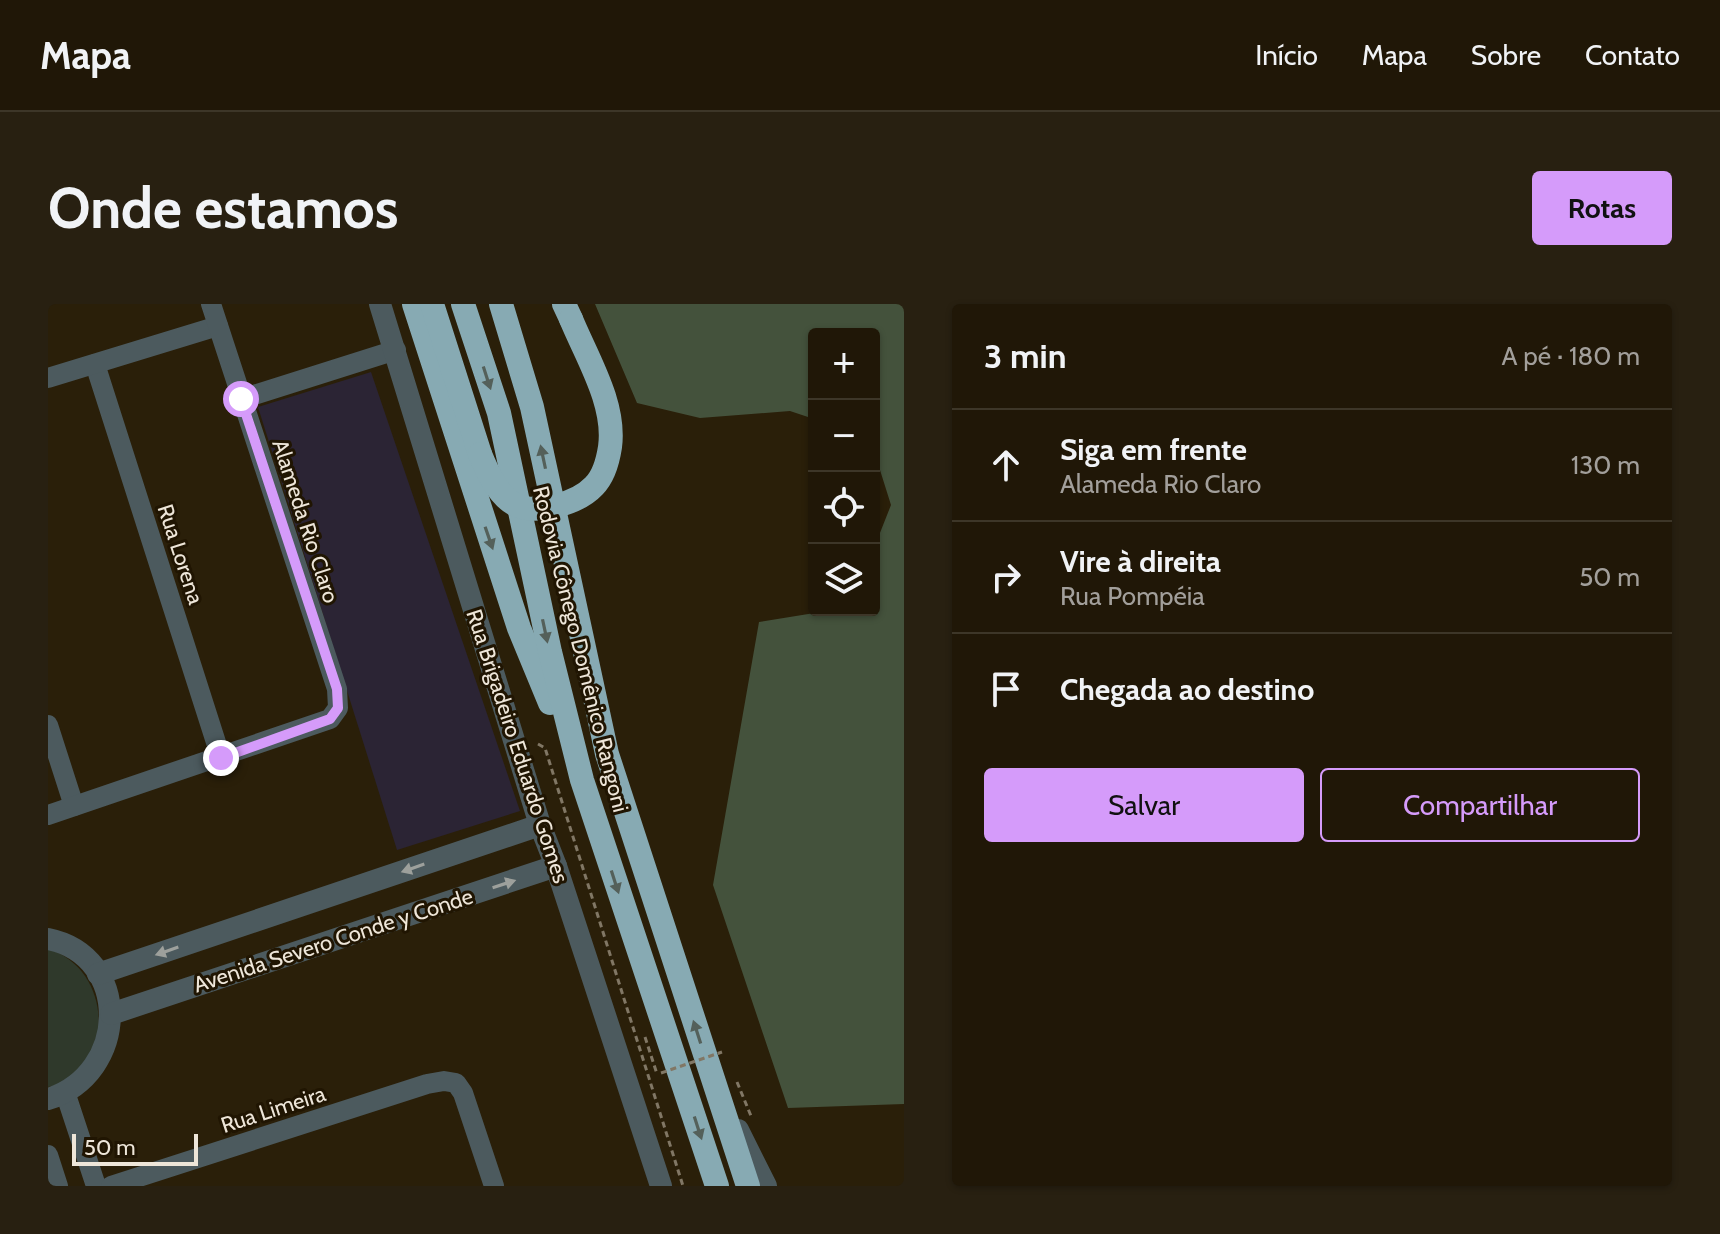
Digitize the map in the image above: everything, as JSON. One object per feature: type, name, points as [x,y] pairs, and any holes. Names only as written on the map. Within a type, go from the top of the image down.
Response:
[{"type":"highway","points":[[414,304],[519,628],[582,780]]},
{"type":"highway","points":[[432,304],[486,469],[503,495],[516,505],[537,509],[586,493],[604,471],[610,447],[606,403],[567,312]]},
{"type":"highway","name":"Rodovia Cônego Domênico Rangoni","points":[[463,304],[499,413],[550,652],[582,780],[717,1186]]},
{"type":"highway","name":"Rodovia Cônego Domênico Rangoni","points":[[501,304],[532,407],[607,754],[748,1186]]},
{"type":"street","name":"Alameda Rio Claro","points":[[211,304],[337,689],[338,708],[330,719],[221,758]]},
{"type":"street","name":"Rua Brigadeiro Eduardo Gomes","points":[[380,304],[540,825],[661,1186]]},
{"type":"street","points":[[48,378],[218,326]]},
{"type":"street","points":[[241,399],[396,350]]},
{"type":"street","name":"Rua Lorena","points":[[95,364],[221,758]]},
{"type":"street","points":[[48,725],[74,806]]},
{"type":"street","points":[[48,815],[221,758]]},
{"type":"street","name":"Avenida Severo Conde y Conde","points":[[98,974],[540,825]]},
{"type":"street","name":"Avenida Severo Conde y Conde","points":[[111,1014],[556,866]]},
{"type":"street","points":[[48,939],[58,941],[85,958],[98,974],[107,993],[111,1014],[101,1058],[84,1078],[56,1096],[96,1186]]},
{"type":"street","points":[[712,1079],[766,1186]]},
{"type":"street","name":"Rua Limeira","points":[[111,1186],[427,1084],[451,1082],[456,1083],[463,1093],[494,1186]]},
{"type":"street","points":[[48,1155],[58,1186]]},
{"type":"path","points":[[538,744],[545,748],[683,1186]]},
{"type":"path","points":[[661,1073],[722,1052]]},
{"type":"shaded area","points":[[371,372],[520,811],[397,850],[258,407]]},
{"type":"green space","points":[[595,304],[904,304],[904,1104],[788,1108],[713,885],[759,622],[808,614],[880,616],[880,533],[891,505],[880,470],[880,328],[808,328],[808,417],[790,411],[700,418],[637,403]]},
{"type":"green space","points":[[48,949],[70,960],[86,977],[95,997],[99,1020],[96,1042],[86,1062],[71,1078],[48,1087]]},
{"type":"route","points":[[221,758],[330,719],[339,703],[241,399]]}]
